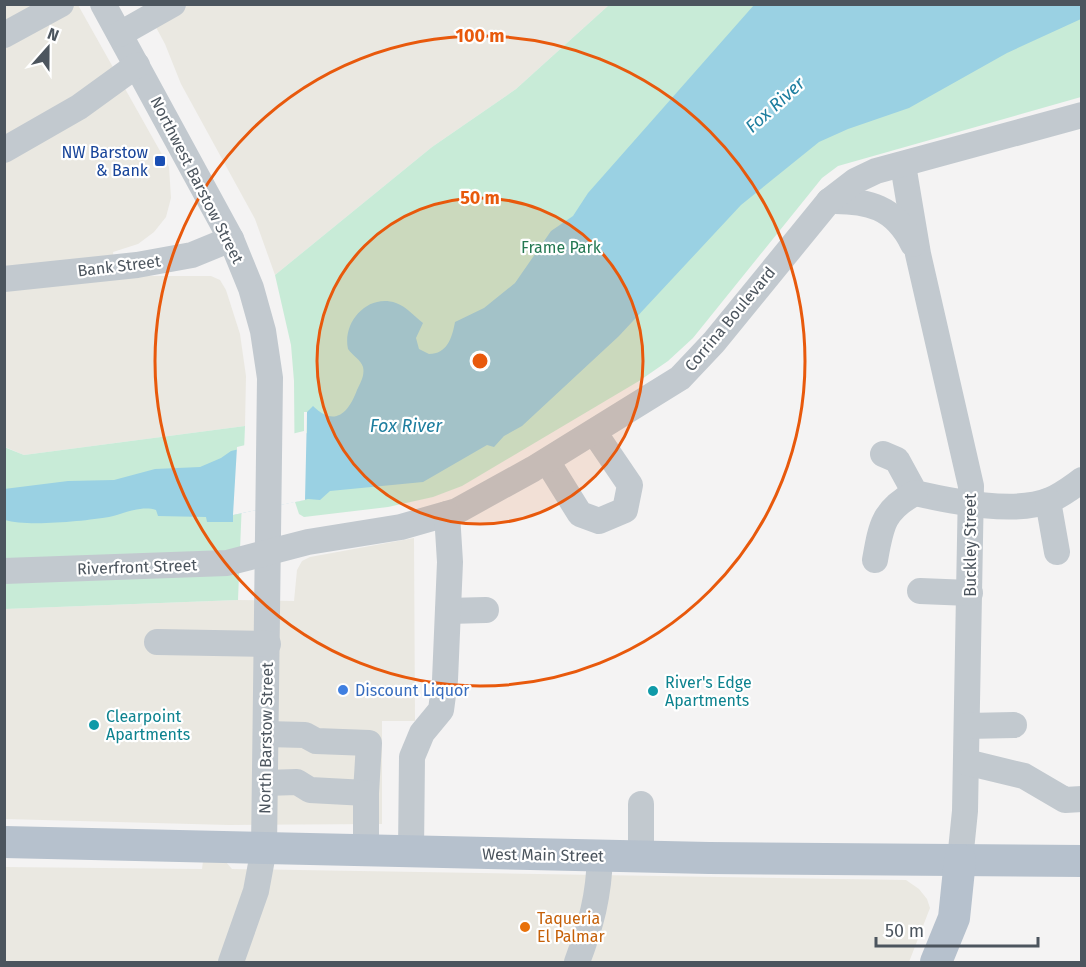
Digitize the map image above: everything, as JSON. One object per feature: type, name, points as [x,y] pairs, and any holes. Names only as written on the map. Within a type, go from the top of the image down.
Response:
[{"type":"main road","name":"West Main Street","points":[[4,843],[642,856],[1082,861]]},
{"type":"main road","points":[[936,963],[954,918],[960,860]]},
{"type":"street","points":[[4,35],[61,4]]},
{"type":"street","name":"Northwest Barstow Street","points":[[103,4],[231,239],[251,288],[263,331],[270,378],[269,508]]},
{"type":"street","points":[[120,34],[173,4]]},
{"type":"street","points":[[4,150],[78,107],[137,65]]},
{"type":"street","name":"Corrina Boulevard","points":[[269,553],[308,542],[401,527],[447,514],[483,498],[680,378],[697,362],[830,201],[866,175],[1082,116]]},
{"type":"street","name":"Buckley Street","points":[[903,165],[918,254],[971,486],[966,762],[960,860]]},
{"type":"street","points":[[830,201],[861,202],[886,211],[897,218],[908,232],[918,254]]},
{"type":"street","name":"Bank Street","points":[[8,271],[137,265],[192,255],[231,239]]},
{"type":"street","points":[[547,460],[580,514],[599,521],[625,510],[630,485],[594,432]]},
{"type":"street","points":[[884,454],[897,460],[915,493]]},
{"type":"street","points":[[875,560],[882,524],[896,503],[915,493],[972,505],[1030,504],[1048,501],[1082,480]]},
{"type":"street","points":[[1048,501],[1056,552]]},
{"type":"street","name":"North Barstow Street","points":[[231,963],[256,891],[264,848],[269,508]]},
{"type":"street","points":[[411,852],[412,757],[422,733],[441,710],[450,562],[447,514]]},
{"type":"street","name":"Riverfront Street","points":[[4,571],[227,563],[269,553]]},
{"type":"street","points":[[920,591],[970,593]]},
{"type":"street","points":[[448,611],[486,610]]},
{"type":"street","points":[[156,642],[268,644]]},
{"type":"street","points":[[967,726],[1014,725]]},
{"type":"street","points":[[266,734],[305,735],[316,741],[369,743],[366,851]]},
{"type":"street","points":[[966,762],[1024,776],[1065,800],[1082,799]]},
{"type":"street","points":[[265,783],[297,782],[310,790],[366,793]]},
{"type":"street","points":[[641,804],[642,856]]},
{"type":"street","points":[[578,963],[591,926],[599,890],[600,855]]},
{"type":"shaded area","points":[[4,5],[78,5],[169,167],[171,198],[166,217],[154,232],[138,244],[113,252],[116,276],[211,276],[220,280],[226,290],[240,334],[246,376],[245,426],[24,455],[5,447]]},
{"type":"shaded area","points":[[144,5],[609,5],[516,89],[432,147],[275,275],[255,219],[181,84],[165,44]]},
{"type":"shaded area","points":[[414,538],[415,721],[382,721],[382,824],[229,825],[5,819],[5,609],[238,600],[294,601],[297,570],[302,561],[310,557]]},
{"type":"shaded area","points":[[203,861],[226,862],[232,869],[906,880],[919,889],[927,899],[930,908],[909,962],[5,962],[5,867],[202,869]]},
{"type":"green space","name":"Frame Park","points":[[609,5],[1081,5],[1081,97],[838,166],[822,178],[693,338],[668,361],[639,381],[462,486],[433,497],[388,507],[304,517],[299,514],[295,502],[294,381],[291,345],[275,275],[432,147],[516,89]]},
{"type":"green space","points":[[245,426],[238,600],[5,609],[4,447],[24,455]]},
{"type":"water","name":"Fox River","points":[[754,5],[1081,5],[1081,19],[1007,53],[909,108],[848,129],[819,142],[741,205],[619,336],[522,426],[504,436],[494,447],[487,445],[423,482],[330,491],[320,500],[308,499],[233,515],[233,522],[207,522],[206,517],[158,516],[156,510],[150,509],[132,510],[109,517],[71,522],[27,523],[5,520],[4,489],[68,481],[114,480],[155,469],[200,467],[231,451],[307,433],[307,412],[313,406],[328,416],[340,415],[354,398],[363,373],[359,360],[348,349],[349,329],[359,312],[376,302],[396,303],[407,309],[423,323],[416,338],[419,349],[429,354],[440,351],[448,344],[455,322],[484,308],[515,283],[551,231],[573,216],[588,193]]},
{"type":"pier","points":[[304,412],[307,412],[305,500],[233,515],[237,447],[304,431]]},
{"type":"place","name":"NW Barstow & Bank","points":[[160,161]]},
{"type":"place","name":"Discount Liquor","points":[[343,690]]},
{"type":"place","name":"River's Edge Apartments","points":[[653,691]]},
{"type":"place","name":"Clearpoint Apartments","points":[[94,725]]},
{"type":"place","name":"Taqueria El Palmar","points":[[525,927]]}]
